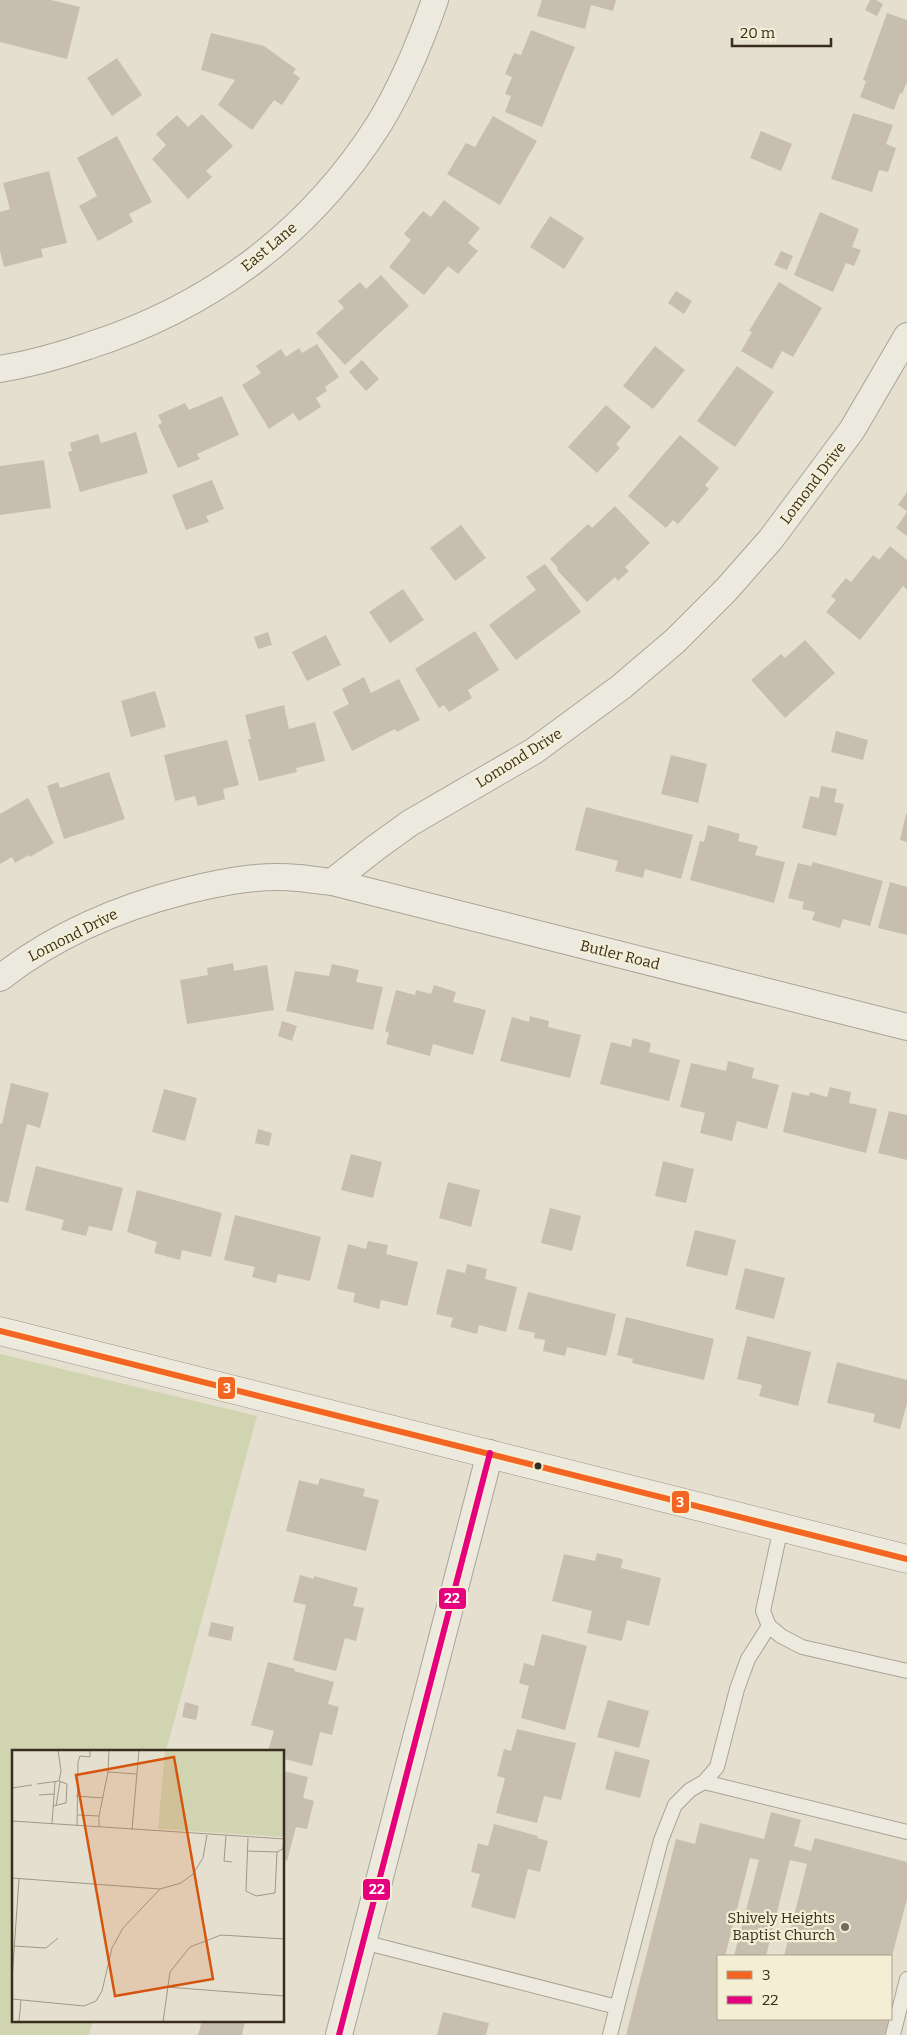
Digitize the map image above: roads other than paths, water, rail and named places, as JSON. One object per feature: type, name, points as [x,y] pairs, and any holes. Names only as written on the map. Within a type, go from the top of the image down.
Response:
[{"type":"main road","points":[[0,1332],[490,1453],[907,1559]]},
{"type":"street","name":"East Lane","points":[[0,369],[63,354],[113,338],[162,318],[207,294],[236,275],[290,232],[330,190],[379,124],[411,64],[432,1]]},
{"type":"street","name":"Lomond Drive","points":[[0,978],[19,963],[56,940],[98,919],[142,902],[216,884],[256,878],[297,877],[332,882],[410,824],[534,751],[621,687],[675,641],[726,590],[771,539],[852,430],[907,336]]},
{"type":"street","name":"Butler Road","points":[[332,882],[907,1027]]},
{"type":"street","points":[[340,2035],[490,1453]]},
{"type":"lane","points":[[781,1527],[763,1612],[769,1626],[781,1636],[802,1647],[907,1671]]},
{"type":"lane","points":[[610,2035],[665,1831],[675,1805],[690,1790],[704,1782],[717,1767],[737,1689],[748,1659],[769,1626]]},
{"type":"lane","points":[[704,1782],[907,1832]]},
{"type":"lane","points":[[364,1942],[617,2007]]},
{"type":"lane","points":[[893,2035],[907,1978]]},
{"type":"place","name":"Shively Heights Baptist Church","points":[[845,1927]]}]
